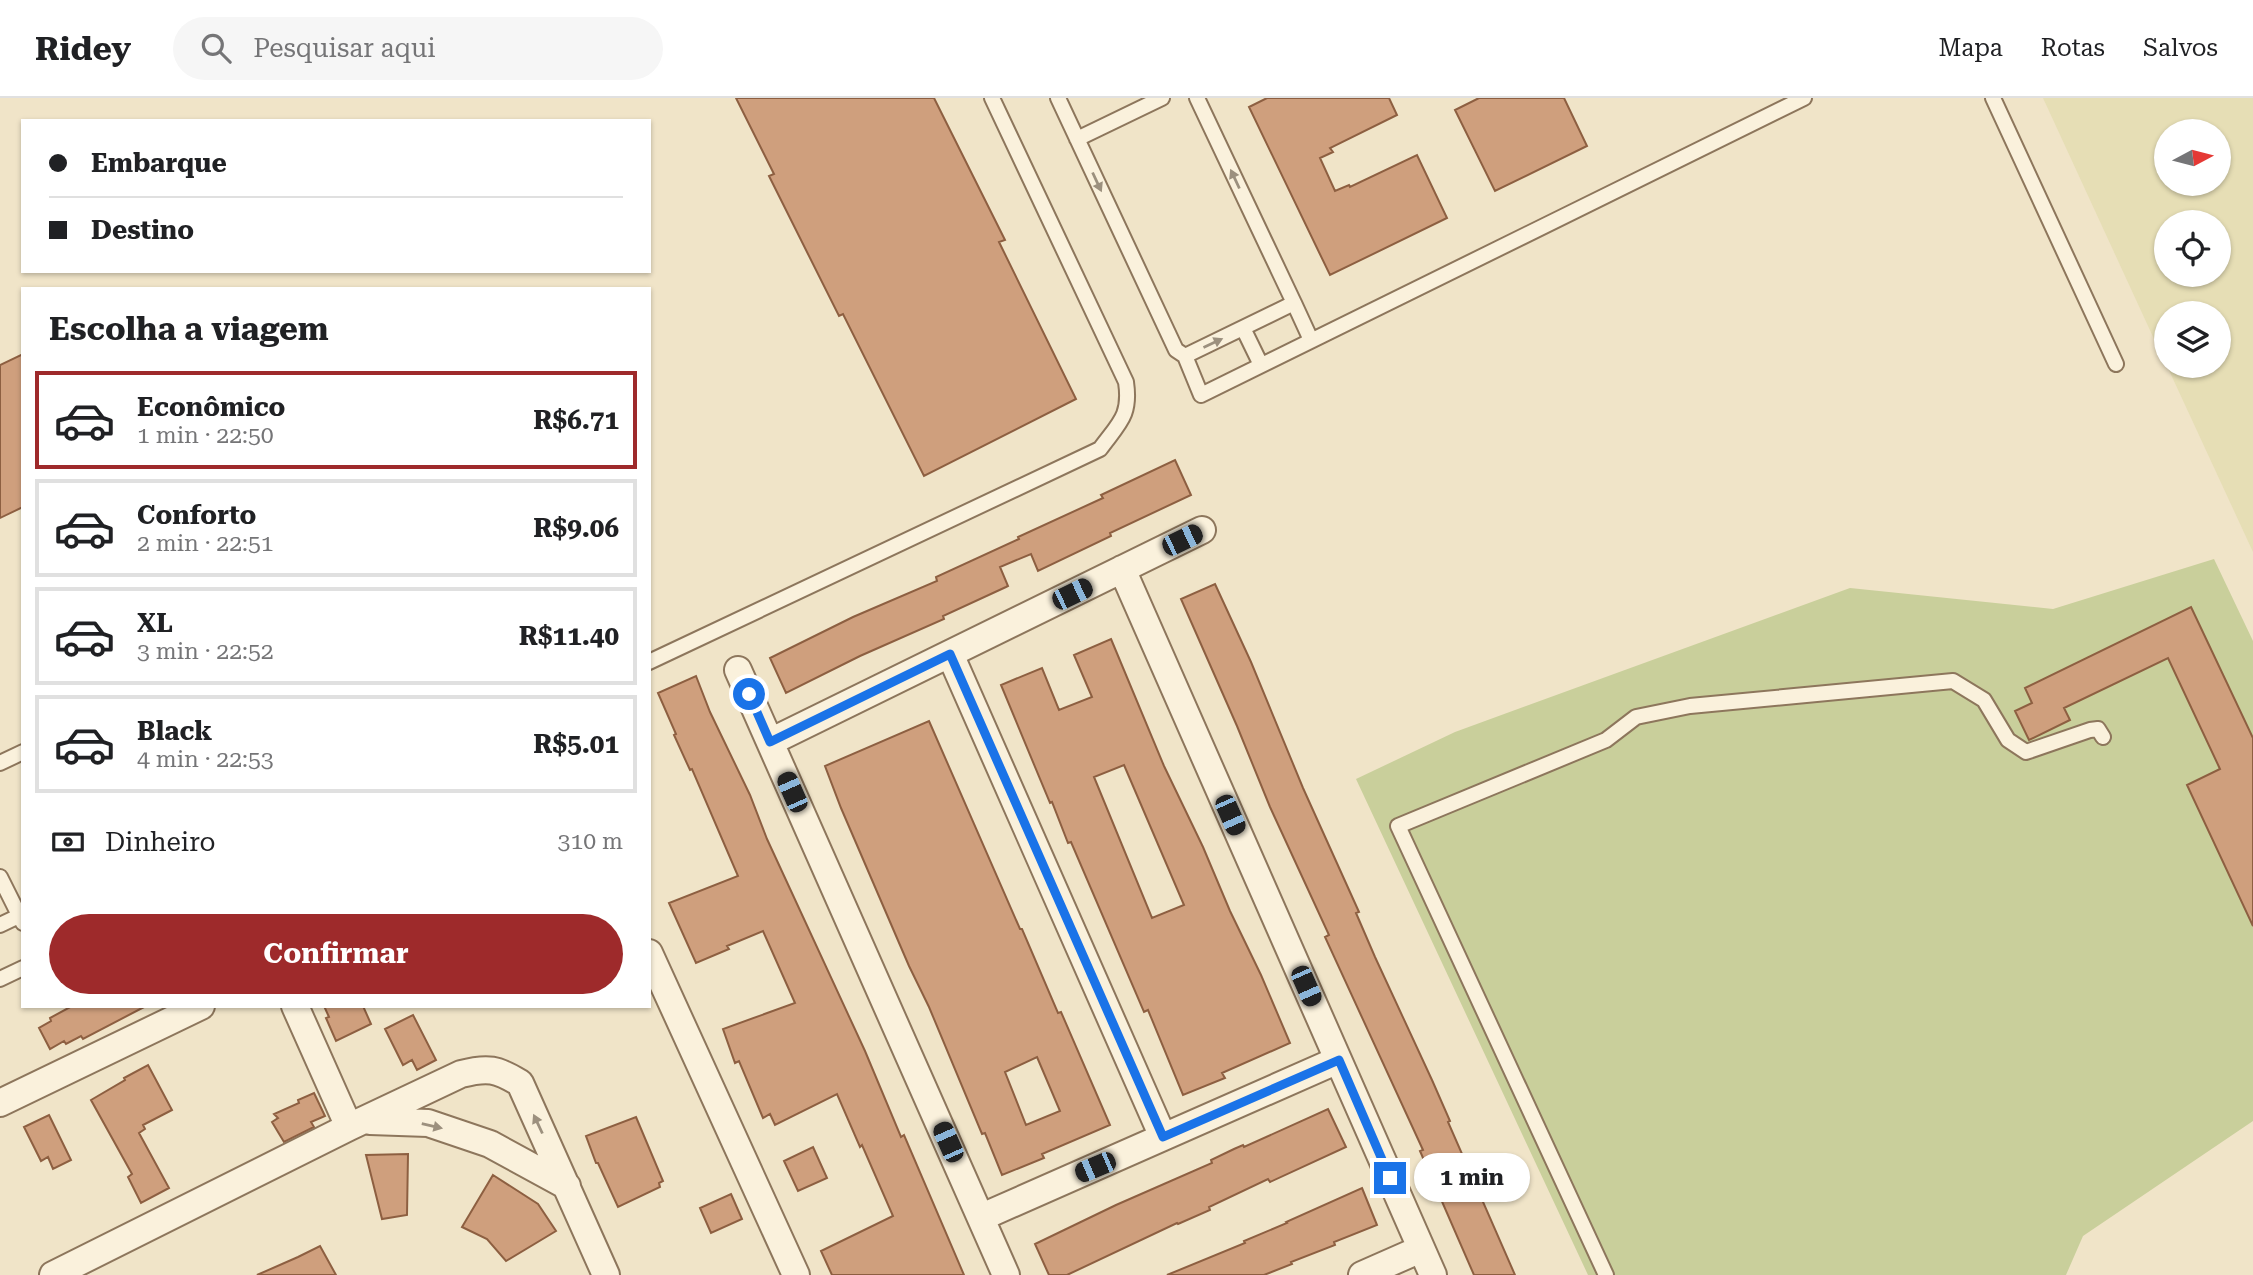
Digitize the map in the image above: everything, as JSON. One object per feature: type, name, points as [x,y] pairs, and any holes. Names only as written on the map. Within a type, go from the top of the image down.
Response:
[{"type":"street","points":[[770,742],[1202,530]]},
{"type":"street","points":[[1122,569],[1433,1275]]},
{"type":"street","points":[[950,654],[1163,1137]]},
{"type":"street","points":[[738,670],[1006,1275]]},
{"type":"street","points":[[651,957],[796,1275]]},
{"type":"street","points":[[0,1103],[197,1008]]},
{"type":"street","points":[[296,1008],[356,1124]]},
{"type":"street","points":[[982,1217],[1339,1060]]},
{"type":"street","points":[[52,1275],[356,1124],[461,1074],[481,1068],[501,1071],[520,1083],[606,1275]]},
{"type":"street","points":[[356,1124],[428,1123],[490,1144],[567,1186]]},
{"type":"street","points":[[1362,1275],[1421,1249]]},
{"type":"lane","points":[[651,661],[1100,449],[1125,413],[1128,400],[1126,382],[992,98]]},
{"type":"lane","points":[[1058,98],[1176,350],[1185,356],[1201,395],[1804,98]]},
{"type":"lane","points":[[1077,139],[1162,98]]},
{"type":"lane","points":[[1197,98],[1311,340]]},
{"type":"lane","points":[[1993,98],[2116,364]]},
{"type":"lane","points":[[1185,356],[1294,303]]},
{"type":"lane","points":[[1243,328],[1261,365]]},
{"type":"lane","points":[[1606,1275],[1398,826],[1606,740],[1636,717],[1690,706],[1953,681],[1984,700],[2008,740],[2026,752],[2090,730],[2098,729],[2103,737]]},
{"type":"lane","points":[[0,763],[21,753]]},
{"type":"lane","points":[[0,877],[21,916]]},
{"type":"lane","points":[[0,925],[21,918]]},
{"type":"lane","points":[[0,979],[21,969]]},
{"type":"shaded area","points":[[2043,98],[2253,98],[2253,552],[2173,378],[2231,378],[2231,301],[2154,301],[2154,339]]},
{"type":"green space","points":[[2214,559],[2253,641],[2253,1121],[2083,1236],[2066,1275],[1588,1275],[1356,779],[1455,732],[1850,588],[2053,609]]},
{"type":"building","points":[[736,98],[934,98],[1005,240],[999,242],[1076,399],[924,476],[843,314],[839,316],[769,176],[774,174]]},
{"type":"building","points":[[1267,98],[1389,98],[1397,115],[1330,148],[1333,152],[1320,158],[1335,191],[1349,185],[1350,187],[1417,155],[1447,218],[1330,275],[1249,107]]},
{"type":"building","points":[[1479,98],[1564,98],[1587,146],[1495,191],[1455,110]]},
{"type":"building","points":[[21,355],[21,508],[0,518],[0,365]]},
{"type":"building","points":[[1175,460],[1191,495],[1038,571],[1031,554],[1000,567],[1008,586],[786,693],[770,658],[853,617],[937,581],[936,577],[1103,498],[1101,495]]},
{"type":"building","points":[[1215,584],[1515,1275],[1474,1275],[1420,1151],[1423,1150],[1325,937],[1329,935],[1270,807],[1181,599]]},
{"type":"building","points":[[2191,607],[2253,738],[2253,926],[2187,785],[2220,769],[2168,658],[2064,708],[2070,720],[2029,740],[2015,711],[2032,703],[2025,688]]},
{"type":"building","points":[[1111,639],[1164,766],[1290,1043],[1222,1073],[1225,1078],[1183,1095],[1148,1010],[1144,1012],[1071,842],[1068,843],[1052,802],[1050,803],[1001,685],[1042,668],[1059,710],[1092,697],[1074,655]],"holes":[[[1124,765],[1184,905],[1152,918],[1094,777]]]},
{"type":"building","points":[[696,676],[901,1137],[904,1135],[964,1275],[832,1275],[821,1251],[893,1216],[862,1145],[860,1147],[837,1094],[775,1125],[770,1114],[763,1118],[739,1061],[735,1063],[723,1029],[795,1003],[763,931],[696,963],[669,903],[738,876],[692,769],[690,770],[674,735],[676,734],[658,693]]},
{"type":"building","points":[[929,721],[1110,1125],[1042,1154],[1044,1158],[1002,1175],[909,966],[825,766]],"holes":[[[1037,1057],[1060,1111],[1026,1125],[1005,1072]]]},
{"type":"building","points":[[68,1008],[142,1008],[83,1039],[81,1036],[66,1044],[64,1041],[50,1049],[39,1028],[51,1021],[50,1018]]},
{"type":"building","points":[[325,1008],[364,1008],[371,1024],[336,1041],[326,1018],[329,1017]]},
{"type":"building","points":[[413,1015],[436,1060],[417,1070],[412,1060],[403,1065],[385,1029]]},
{"type":"building","points":[[148,1065],[172,1110],[143,1125],[145,1129],[139,1133],[169,1188],[141,1203],[128,1177],[132,1174],[91,1100]]},
{"type":"building","points":[[314,1093],[325,1116],[311,1122],[314,1127],[284,1142],[272,1122],[278,1118],[274,1114]]},
{"type":"building","points":[[1328,1109],[1346,1147],[1270,1182],[1268,1179],[1209,1207],[1210,1210],[1067,1275],[1049,1275],[1035,1244],[1212,1163],[1211,1160],[1234,1149]]},
{"type":"building","points":[[49,1115],[71,1160],[53,1169],[48,1157],[41,1161],[24,1127]]},
{"type":"building","points":[[636,1117],[663,1181],[659,1183],[660,1187],[618,1207],[586,1136]]},
{"type":"building","points":[[813,1147],[827,1178],[798,1191],[784,1161]]},
{"type":"building","points":[[408,1154],[407,1215],[382,1219],[366,1155]]},
{"type":"building","points":[[493,1175],[538,1204],[556,1231],[506,1261],[487,1239],[462,1227]]},
{"type":"building","points":[[1362,1188],[1377,1225],[1334,1242],[1335,1245],[1264,1275],[1167,1275],[1245,1243],[1244,1241]]},
{"type":"building","points":[[731,1194],[742,1219],[711,1233],[700,1208]]},
{"type":"building","points":[[320,1246],[336,1275],[257,1275],[298,1257]]},
{"type":"route","points":[[749,694],[770,742],[950,654],[1163,1137],[1339,1060],[1390,1178]]}]
